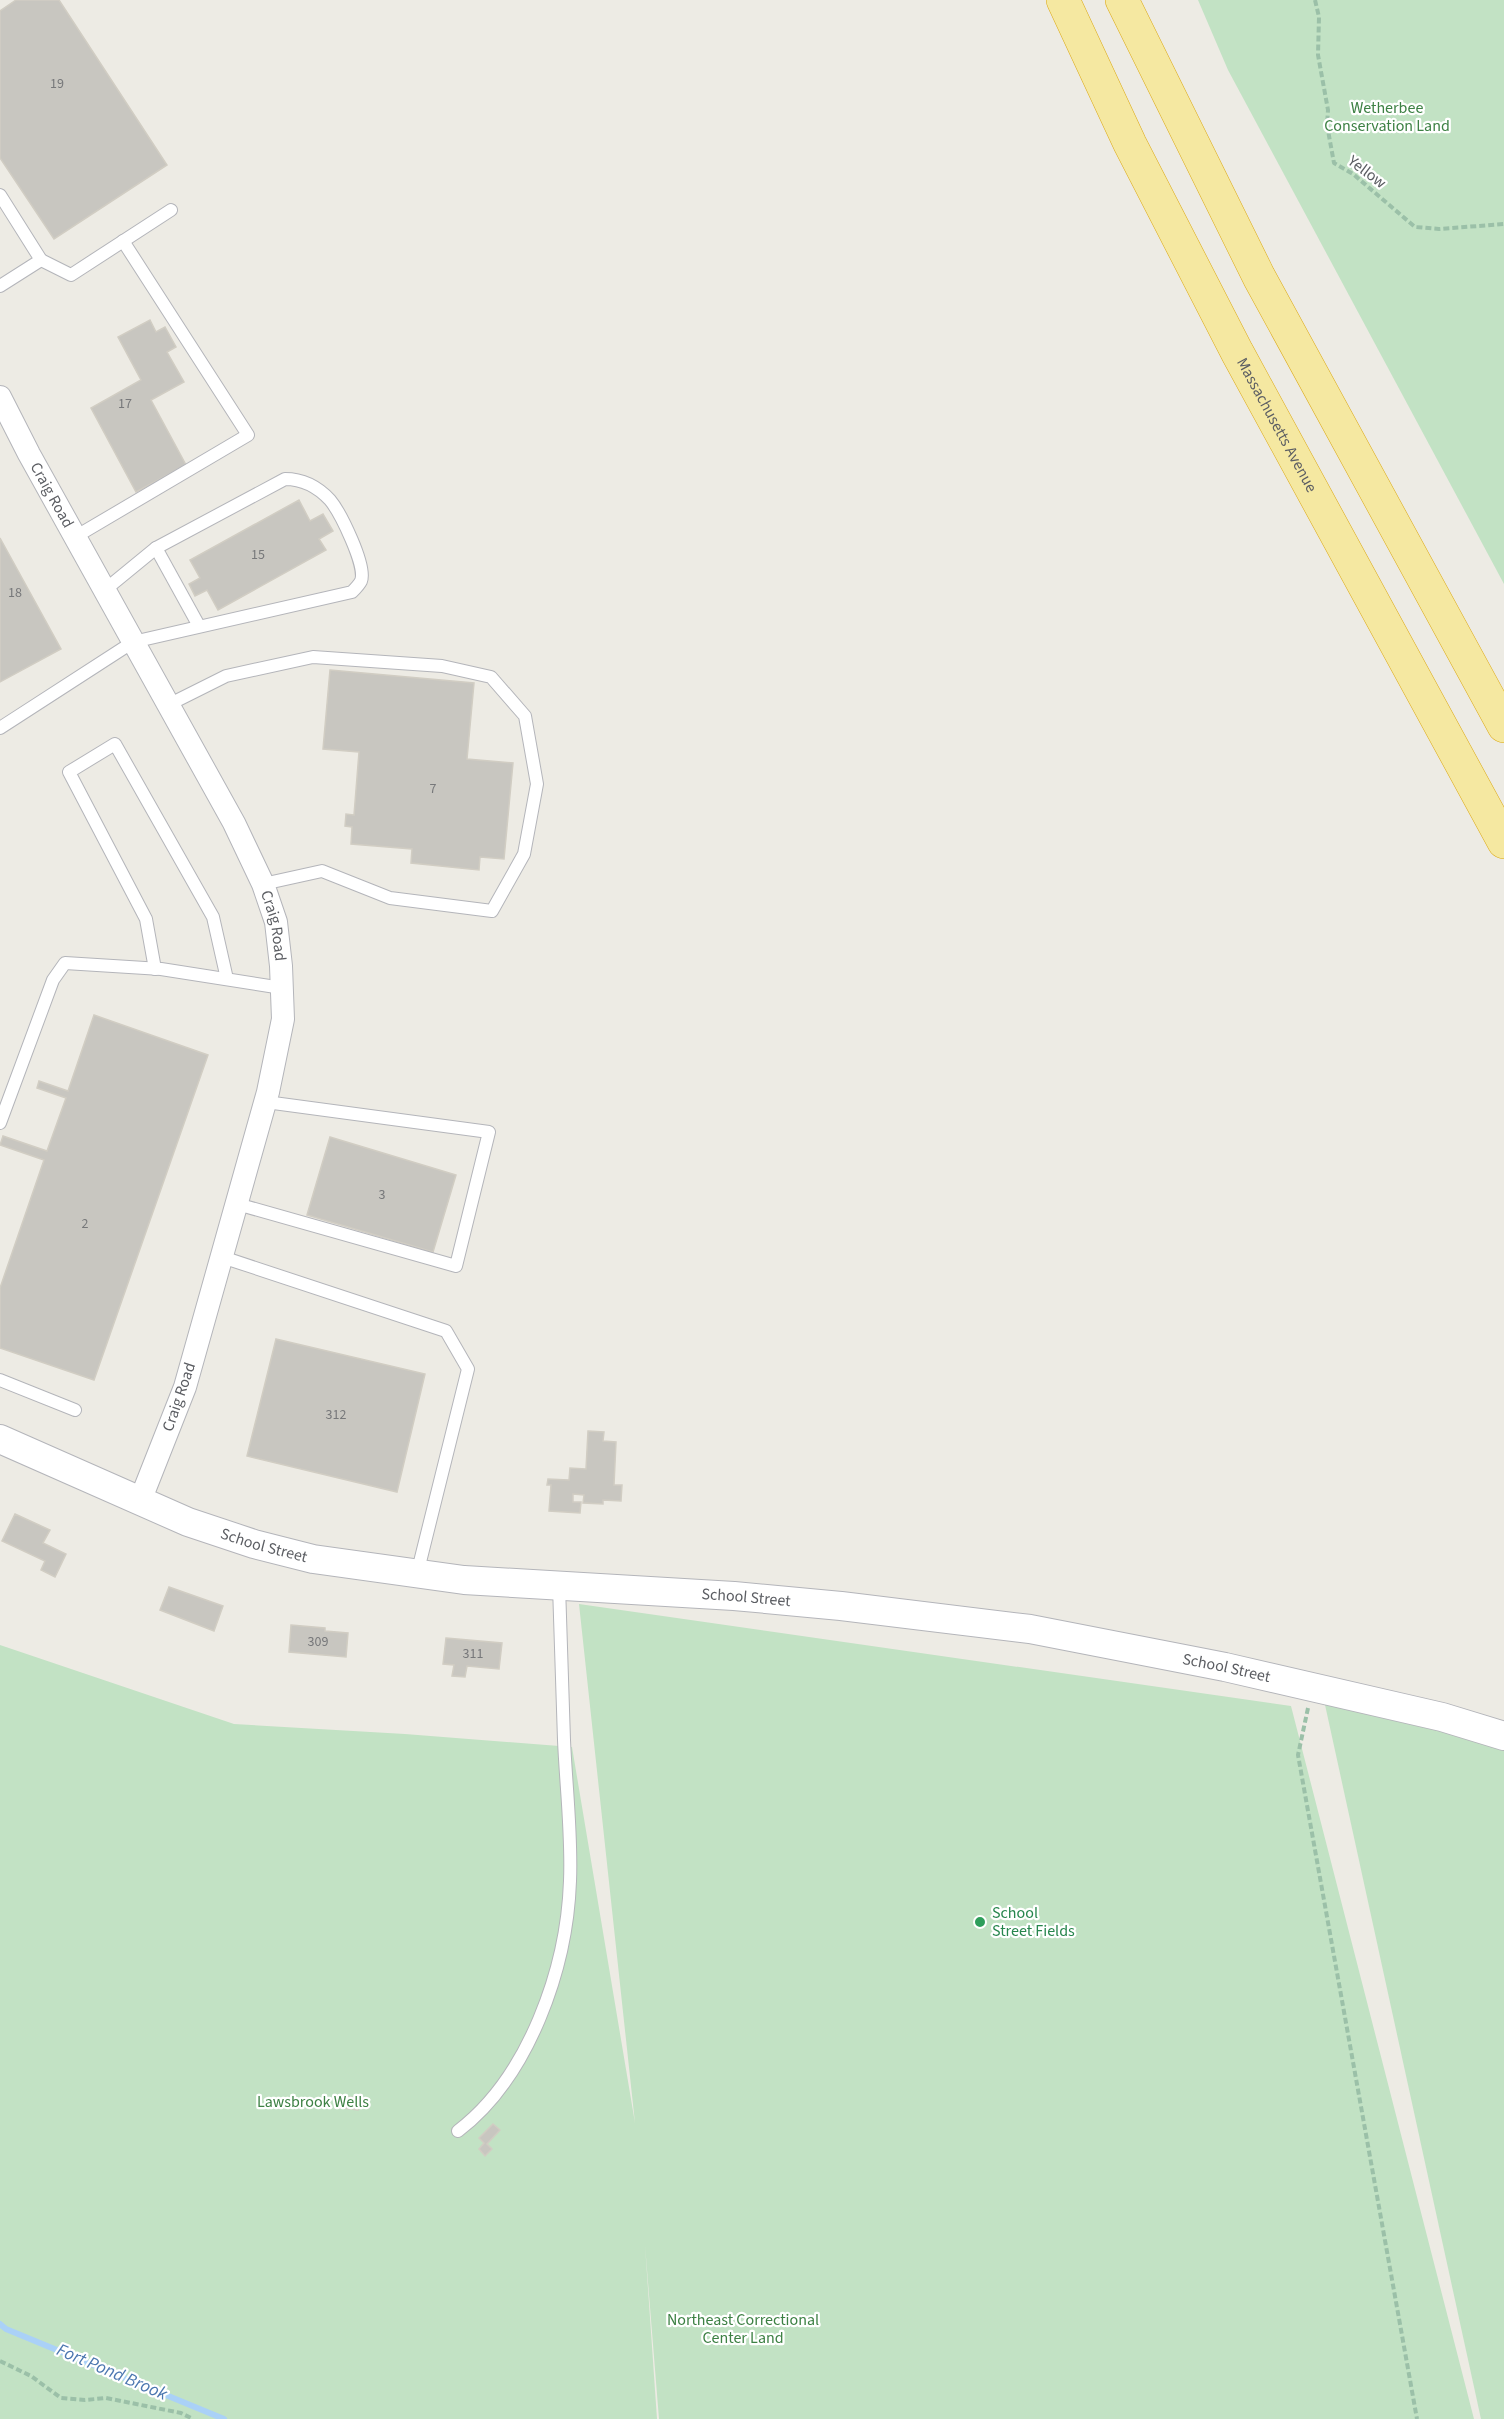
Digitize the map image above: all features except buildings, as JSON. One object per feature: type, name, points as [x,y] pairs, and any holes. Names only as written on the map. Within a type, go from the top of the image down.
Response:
[{"type":"highway","name":"Massachusetts Avenue","points":[[1063,0],[1130,144],[1237,352],[1504,842]]},
{"type":"highway","points":[[1122,0],[1259,277],[1504,726]]},
{"type":"street","name":"Craig Road","points":[[0,397],[29,454],[234,822],[263,884],[276,922],[283,1019],[266,1102],[185,1387],[140,1501]]},
{"type":"street","name":"School Street","points":[[0,1439],[188,1522],[254,1544],[313,1559],[464,1580],[559,1584],[817,1604],[1030,1629],[1225,1667],[1312,1689],[1442,1717],[1504,1736]]},
{"type":"lane","points":[[0,195],[41,260],[71,275],[171,210]]},
{"type":"lane","points":[[75,537],[248,435],[123,241]]},
{"type":"lane","points":[[0,286],[41,260]]},
{"type":"lane","points":[[0,728],[133,642],[352,592],[362,580],[362,567],[358,553],[331,501],[299,479],[285,479],[156,548],[106,589]]},
{"type":"lane","points":[[156,548],[199,626]]},
{"type":"lane","points":[[168,705],[226,676],[313,657],[442,666],[490,677],[525,716],[537,784],[524,854],[492,911],[390,898],[321,871],[263,884]]},
{"type":"lane","points":[[155,969],[146,919],[69,772],[115,744],[213,917],[227,979]]},
{"type":"lane","points":[[0,1123],[53,980],[65,963],[155,969],[282,988]]},
{"type":"lane","points":[[237,1204],[456,1266],[489,1132],[266,1102]]},
{"type":"lane","points":[[222,1257],[446,1331],[468,1369],[417,1575]]},
{"type":"lane","points":[[0,1380],[75,1410]]},
{"type":"lane","points":[[458,2131],[477,2117],[506,2082],[532,2036],[552,1984],[566,1930],[571,1880],[559,1584]]},
{"type":"path","name":"Yellow","points":[[1315,0],[1319,17],[1318,55],[1328,110],[1327,125],[1334,163],[1353,174],[1415,227],[1439,229],[1504,224]]},
{"type":"path","points":[[1312,1689],[1298,1755],[1417,2419]]},
{"type":"path","points":[[0,2361],[32,2376],[61,2398],[85,2400],[106,2398],[182,2413],[193,2419]]},
{"type":"green space","name":"Wetherbee Conservation Land","points":[[1198,0],[1504,0],[1504,584],[1228,70]]},
{"type":"green space","points":[[579,1604],[1291,1706],[1474,2419],[659,2419],[645,2245],[657,2419],[0,2419],[0,1645],[234,1724],[572,1747],[635,2123]]},
{"type":"green space","points":[[1322,1691],[1504,1746],[1504,2419],[1481,2419]]},
{"type":"waterway","name":"Fort Pond Brook","points":[[0,2324],[6,2329],[224,2419]]},
{"type":"place","name":"School Street Fields","points":[[980,1922]]},
{"type":"park label","name":"Lawsbrook Wells","points":[[313,2102]]},
{"type":"park label","name":"Northeast Correctional Center Land","points":[[743,2329]]}]
